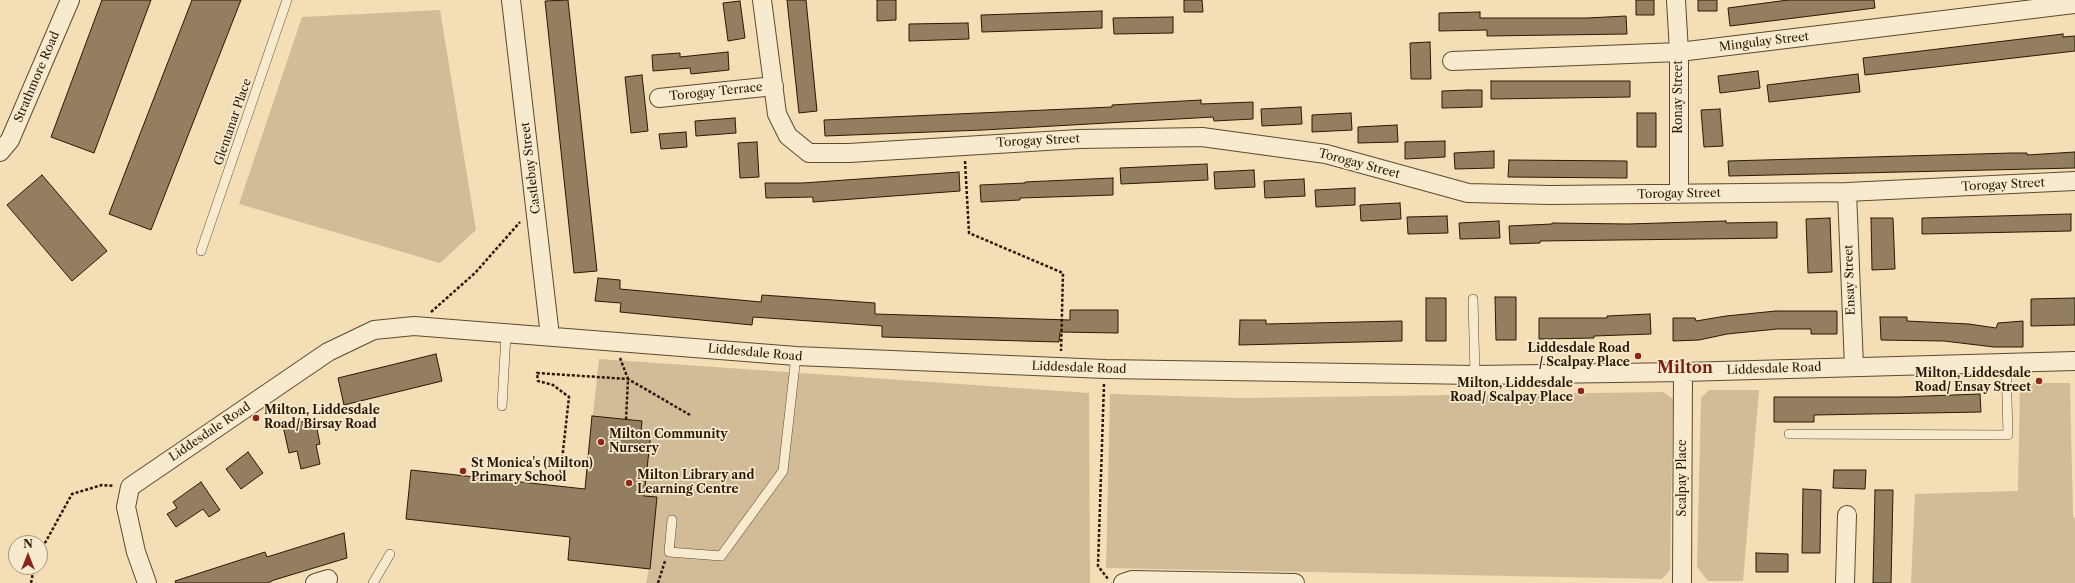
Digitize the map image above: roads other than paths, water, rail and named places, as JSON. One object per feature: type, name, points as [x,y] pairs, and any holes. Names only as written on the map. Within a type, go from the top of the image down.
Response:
[{"type":"street","name":"Strathmore Road","points":[[0,152],[10,140],[70,0]]},
{"type":"street","name":"Castlebay Street","points":[[511,0],[550,336]]},
{"type":"street","name":"Torogay Street","points":[[762,0],[777,114],[788,136],[809,153],[1079,139],[1202,137],[1326,154],[1468,193],[1550,195],[1847,192],[2075,181]]},
{"type":"street","name":"Ronay Street","points":[[1676,0],[1679,52],[1679,194]]},
{"type":"street","name":"Mingulay Street","points":[[1452,61],[1679,52],[2075,4]]},
{"type":"street","name":"Torogay Terrace","points":[[659,98],[774,86]]},
{"type":"street","name":"Ensay Street","points":[[1847,192],[1854,367]]},
{"type":"street","name":"Liddesdale Road","points":[[147,583],[136,552],[126,507],[130,487],[328,352],[374,330],[414,326],[796,356],[1105,369],[1475,375],[1683,372],[2075,362]]},
{"type":"street","name":"Scalpay Place","points":[[1682,583],[1683,372]]},
{"type":"street","points":[[1844,583],[1847,515]]},
{"type":"street","points":[[1123,583],[1132,580],[1295,583]]},
{"type":"lane","name":"Glentanar Place","points":[[201,251],[287,0]]},
{"type":"lane","points":[[1473,300],[1475,375]]},
{"type":"lane","points":[[502,406],[506,334]]},
{"type":"lane","points":[[672,520],[669,552],[721,556],[783,471],[796,356]]},
{"type":"lane","points":[[1789,434],[2008,435],[2006,363]]},
{"type":"lane","points":[[373,583],[390,554]]},
{"type":"place","name":"Liddesdale Road / Scalpay Place","points":[[1638,356]]},
{"type":"place","name":"Milton, Liddesdale Road/ Ensay Street","points":[[2039,381]]},
{"type":"place","name":"Milton, Liddesdale Road/ Scalpay Place","points":[[1581,391]]},
{"type":"place","name":"Milton, Liddesdale Road/ Birsay Road","points":[[256,418]]},
{"type":"place","name":"Milton Community Nursery","points":[[601,442]]},
{"type":"place","name":"St Monica's (Milton) Primary School","points":[[463,471]]},
{"type":"place","name":"Milton Library and Learning Centre","points":[[629,483]]},
{"type":"district","name":"Milton","points":[[1685,368]]}]
